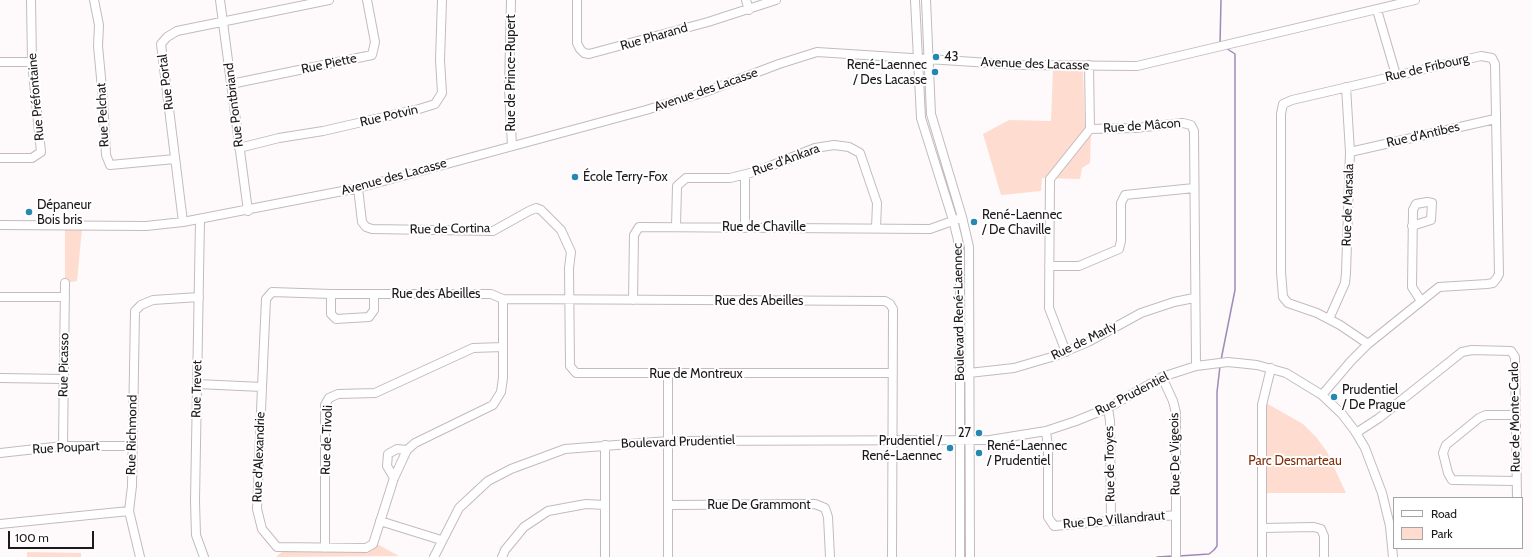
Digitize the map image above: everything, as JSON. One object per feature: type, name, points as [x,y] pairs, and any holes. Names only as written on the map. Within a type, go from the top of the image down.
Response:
[{"type":"street","name":"Rue Préfontaine","points":[[0,158],[32,158],[41,152],[32,62],[31,0]]},
{"type":"street","name":"Rue Pelchat","points":[[94,0],[99,25],[98,46],[106,155],[110,165],[175,159]]},
{"type":"street","name":"Rue Pontbriand","points":[[220,0],[224,21],[248,211]]},
{"type":"street","name":"Rue Portal","points":[[183,222],[161,44],[167,37],[177,31],[313,2],[329,0]]},
{"type":"street","name":"Rue Piette","points":[[232,84],[372,55],[376,42],[366,0]]},
{"type":"street","name":"Rue Potvin","points":[[239,148],[272,140],[337,128],[435,104],[442,93],[442,0]]},
{"type":"street","name":"Rue de Prince-Rupert","points":[[511,0],[510,89],[512,146]]},
{"type":"street","name":"Rue Pharand","points":[[577,0],[577,43],[584,53],[589,54],[749,10],[776,0]]},
{"type":"street","points":[[746,0],[749,10]]},
{"type":"street","name":"Boulevard René-Laennec","points":[[915,0],[921,118],[953,220],[960,257],[960,557]]},
{"type":"street","name":"Boulevard René-Laennec","points":[[926,0],[931,114],[962,217],[969,247],[970,557]]},
{"type":"street","name":"Avenue des Lacasse","points":[[0,225],[146,226],[200,220],[358,188],[683,99],[803,55],[817,52],[1022,65],[1137,66],[1415,0]]},
{"type":"street","points":[[1377,10],[1396,75]]},
{"type":"street","name":"Rue de Fribourg","points":[[1322,394],[1350,361],[1368,344],[1439,287],[1452,288],[1487,284],[1493,283],[1497,278],[1499,274],[1495,64],[1492,58],[1481,56],[1292,100],[1283,104],[1281,114],[1281,272],[1283,296],[1288,303],[1329,319],[1368,344]]},
{"type":"street","points":[[0,62],[32,62]]},
{"type":"street","points":[[1089,65],[1090,129]]},
{"type":"street","name":"Rue de Marsala","points":[[1329,319],[1345,283],[1350,152],[1346,87]]},
{"type":"street","name":"Rue d'Antibes","points":[[1350,152],[1496,119]]},
{"type":"street","name":"Rue de Mâcon","points":[[1066,352],[1049,308],[1048,266],[1050,179],[1090,129],[1188,123],[1194,131],[1194,298],[1196,366]]},
{"type":"street","name":"Rue d'Ankara","points":[[676,227],[677,186],[686,178],[730,178],[745,175],[824,146],[834,145],[855,149],[860,153],[877,203],[876,228]]},
{"type":"street","points":[[745,175],[746,228]]},
{"type":"street","name":"Rue de Cortina","points":[[358,188],[362,222],[366,227],[372,229],[493,231],[529,211],[536,208],[541,210],[561,230],[570,247],[571,299]]},
{"type":"street","points":[[1048,266],[1079,266],[1119,249],[1121,241],[1121,203],[1125,195],[1194,188]]},
{"type":"street","name":"Rue de Chaville","points":[[633,300],[634,235],[639,227],[930,229],[962,217]]},
{"type":"street","name":"Rue Trevet","points":[[200,220],[196,535],[204,557]]},
{"type":"street","points":[[1412,226],[1412,287],[1421,301]]},
{"type":"street","name":"Rue Picasso","points":[[63,446],[65,283]]},
{"type":"street","name":"Rue des Abeilles","points":[[262,387],[266,299],[272,292],[331,294],[491,294],[503,299],[885,301],[890,304],[893,309],[892,557]]},
{"type":"street","name":"Rue des Abeilles","points":[[331,294],[331,314],[336,319],[369,317],[374,310],[374,294]]},
{"type":"street","points":[[0,297],[65,298]]},
{"type":"street","name":"Rue Richmond","points":[[140,557],[129,511],[135,311],[141,305],[153,300],[199,297]]},
{"type":"street","name":"Rue de Marly","points":[[969,373],[1014,368],[1066,352],[1141,313],[1174,302],[1194,298]]},
{"type":"street","points":[[394,478],[387,466],[388,454],[396,449],[407,450],[415,443],[493,405],[501,392],[503,378],[503,299]]},
{"type":"street","name":"Rue de Montreux","points":[[571,299],[570,366],[576,373],[892,373]]},
{"type":"street","name":"Rue de Tivoli","points":[[325,548],[325,405],[329,398],[338,394],[375,393],[473,348],[503,347]]},
{"type":"street","name":"Rue de Monte-Carlo","points":[[1356,433],[1379,418],[1454,356],[1462,352],[1472,350],[1511,351],[1515,357],[1517,497]]},
{"type":"street","name":"Rue Prudentiel","points":[[970,441],[995,439],[1046,431],[1108,408],[1162,377],[1196,366],[1228,362],[1271,368],[1299,380],[1322,394],[1342,414],[1356,433],[1371,461],[1382,493],[1388,515],[1393,557]]},
{"type":"street","points":[[1262,557],[1262,405],[1271,368]]},
{"type":"street","points":[[668,374],[668,557]]},
{"type":"street","name":"Rue De Vigeois","points":[[1162,377],[1173,401],[1176,413],[1176,557]]},
{"type":"street","points":[[0,378],[64,379]]},
{"type":"street","points":[[197,384],[262,387]]},
{"type":"street","name":"Rue d'Alexandrie","points":[[262,387],[257,509],[262,529],[277,547],[366,548],[373,544],[394,478],[407,450]]},
{"type":"street","name":"Rue de Troyes","points":[[1108,408],[1110,421],[1111,520]]},
{"type":"street","points":[[1516,415],[1486,415],[1479,418],[1444,447],[1443,453],[1448,473],[1452,480],[1516,480]]},
{"type":"street","name":"Rue De Villandraut","points":[[1046,431],[1048,444],[1048,517],[1054,526],[1176,515]]},
{"type":"street","name":"Boulevard Prudentiel","points":[[434,557],[441,540],[459,508],[488,481],[511,469],[565,449],[668,441],[892,439],[970,441]]},
{"type":"street","points":[[605,445],[605,557]]},
{"type":"street","name":"Rue Poupart","points":[[0,453],[63,446],[132,446]]},
{"type":"street","points":[[502,557],[505,550],[524,527],[548,511],[586,504],[605,505]]},
{"type":"street","name":"Rue De Grammont","points":[[668,505],[815,504],[825,508],[828,517],[830,557]]},
{"type":"street","points":[[0,524],[129,511]]},
{"type":"street","points":[[380,520],[441,540]]},
{"type":"street","points":[[1262,528],[1314,527],[1321,529],[1324,536],[1324,557]]},
{"type":"green space","points":[[1053,69],[1083,71],[1085,127],[1091,133],[1090,163],[1082,168],[1080,179],[1042,178],[1041,191],[1001,195],[983,134],[1009,120],[1051,121]]},
{"type":"green space","points":[[65,229],[82,229],[77,281],[65,283]]},
{"type":"green space","name":"Parc Desmarteau","points":[[1266,403],[1303,424],[1317,438],[1327,452],[1346,493],[1264,493],[1264,425]]},
{"type":"green space","points":[[379,545],[399,556],[276,557],[284,550]]},
{"type":"green space","points":[[27,552],[81,553],[81,557],[27,557]]},
{"type":"waterway","points":[[1220,44],[1221,0]]},
{"type":"waterway","points":[[1221,360],[1235,290],[1235,54],[1226,48]]},
{"type":"waterway","points":[[1179,556],[1209,554],[1217,546],[1217,392],[1220,366]]},
{"type":"waterway","points":[[1157,557],[1173,556]]},
{"type":"place","name":"43","points":[[936,57]]},
{"type":"place","name":"René-Laennec / Des Lacasse","points":[[935,72]]},
{"type":"place","name":"École Terry-Fox","points":[[575,177]]},
{"type":"place","name":"Dépaneur Bois bris","points":[[29,212]]},
{"type":"place","name":"René-Laennec / De Chaville","points":[[974,222]]},
{"type":"place","name":"Prudentiel / De Prague","points":[[1334,397]]},
{"type":"place","name":"27","points":[[979,433]]},
{"type":"place","name":"Prudentiel / René-Laennec","points":[[950,448]]},
{"type":"place","name":"René-Laennec / Prudentiel","points":[[979,453]]}]
